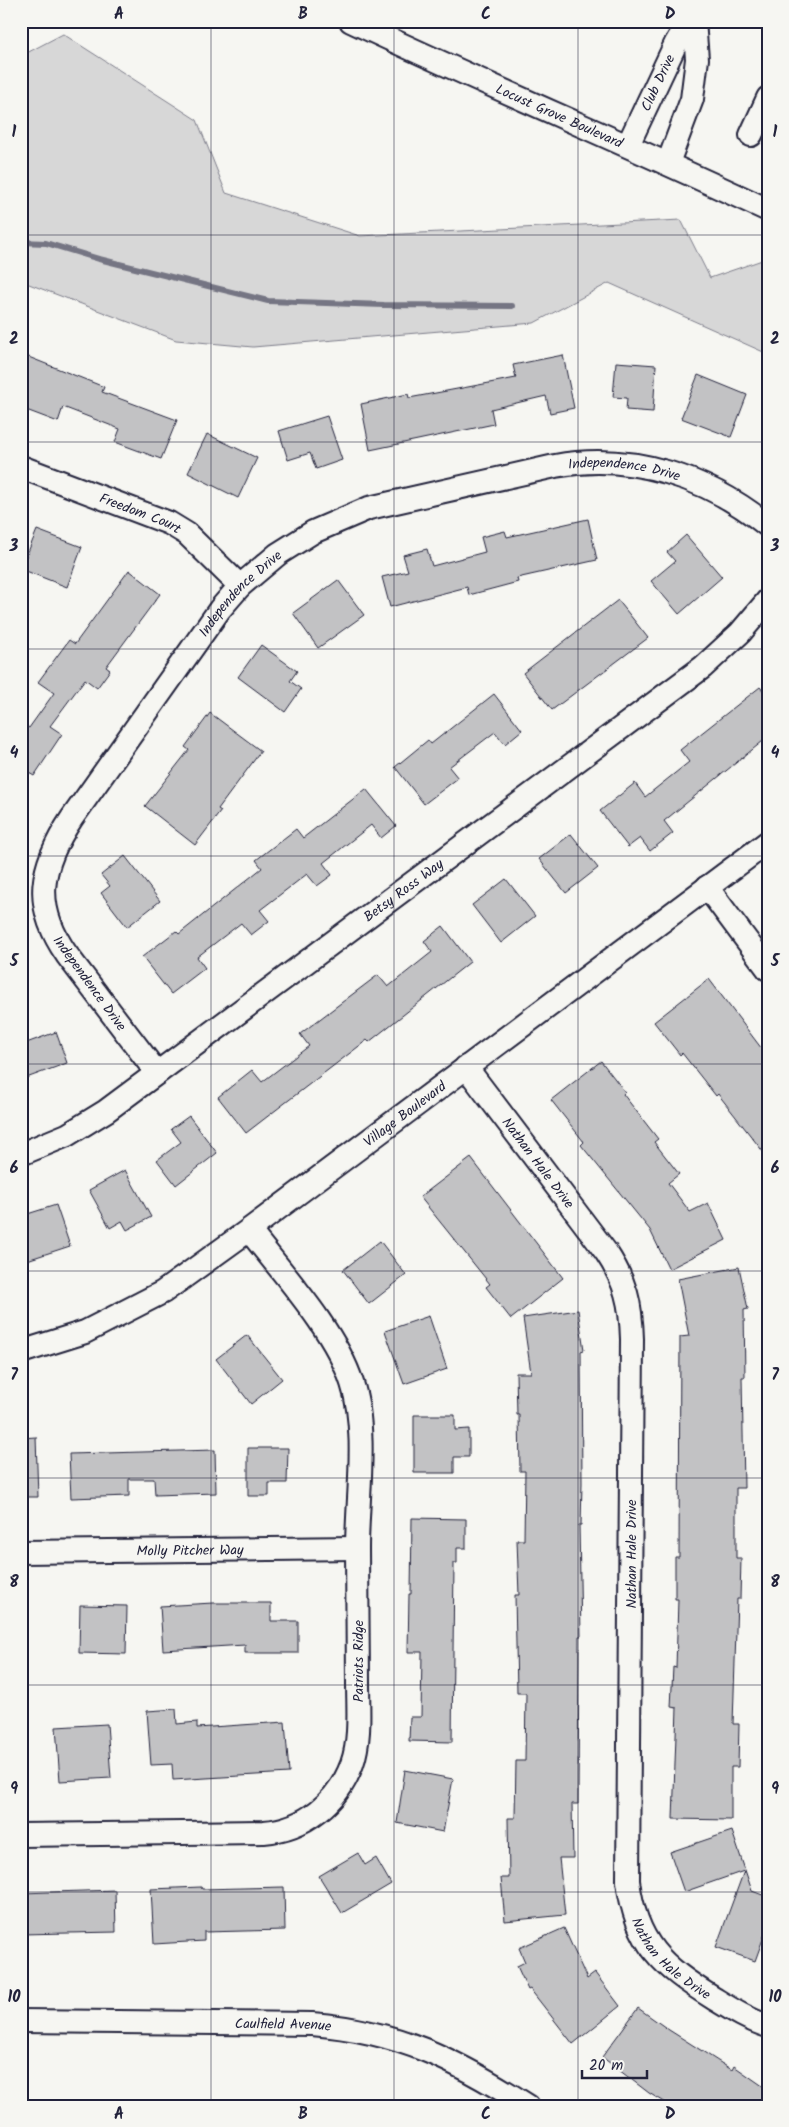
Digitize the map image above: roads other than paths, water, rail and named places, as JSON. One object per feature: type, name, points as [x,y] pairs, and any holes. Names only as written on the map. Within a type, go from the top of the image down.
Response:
[{"type":"street","name":"Locust Grove Boulevard","points":[[351,21],[482,82],[668,163],[768,210]]},
{"type":"street","name":"Club Drive","points":[[628,145],[676,43],[689,21]]},
{"type":"street","points":[[668,163],[692,99],[697,59],[694,21]]},
{"type":"street","points":[[751,135],[768,98]]},
{"type":"street","name":"Independence Drive","points":[[157,1073],[54,935],[45,905],[47,868],[56,844],[72,818],[220,609],[240,586],[278,554],[302,538],[368,508],[536,470],[582,462],[598,461],[632,465],[689,479],[728,497],[768,526]]},
{"type":"street","name":"Freedom Court","points":[[21,467],[169,523],[187,534],[240,586]]},
{"type":"street","name":"Betsy Ross Way","points":[[21,1154],[46,1145],[82,1128],[157,1073],[703,667],[740,633],[768,600]]},
{"type":"street","name":"Village Boulevard","points":[[21,1352],[85,1332],[163,1292],[249,1230],[768,842]]},
{"type":"street","points":[[707,887],[768,969]]},
{"type":"street","name":"Nathan Hale Drive","points":[[466,1067],[606,1252],[618,1271],[628,1296],[632,1339],[628,1881],[635,1917],[652,1949],[677,1975],[743,2016],[768,2026]]},
{"type":"street","name":"Patriots Ridge","points":[[21,1835],[275,1831],[293,1826],[319,1811],[333,1797],[345,1780],[355,1750],[358,1718],[357,1548],[360,1434],[356,1401],[352,1381],[329,1336],[249,1230]]},
{"type":"street","name":"Molly Pitcher Way","points":[[21,1552],[357,1548]]},
{"type":"street","name":"Caulfield Avenue","points":[[21,2021],[312,2024],[348,2027],[408,2042],[488,2081],[528,2106]]},
{"type":"waterway","points":[[21,242],[46,243],[99,259],[268,301],[384,305],[512,306]]}]
